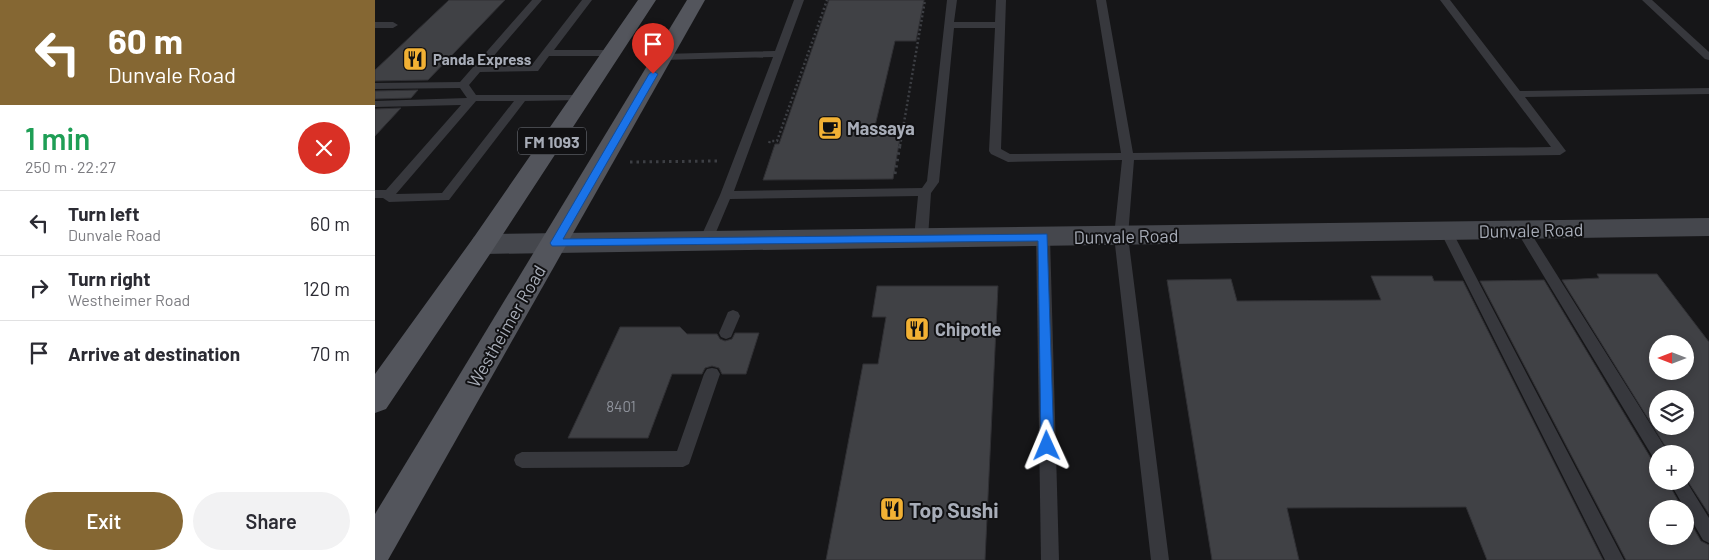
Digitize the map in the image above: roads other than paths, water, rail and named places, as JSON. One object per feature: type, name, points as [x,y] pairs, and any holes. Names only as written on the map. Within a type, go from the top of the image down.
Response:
[{"type":"main road","name":"FM 1093","points":[[375,399],[483,244],[647,0]]},
{"type":"main road","name":"Westheimer Road","points":[[375,548],[697,0]]},
{"type":"street","name":"Dunvale Road","points":[[483,244],[1709,228]]},
{"type":"lane","points":[[375,86],[463,85],[537,0]]},
{"type":"lane","points":[[477,69],[534,69],[587,0]]},
{"type":"lane","points":[[706,241],[726,195],[799,0]]},
{"type":"lane","points":[[921,238],[925,192],[933,182],[952,0]]},
{"type":"lane","points":[[1001,0],[995,151],[1007,158],[1560,151],[1445,0]]},
{"type":"lane","points":[[1101,0],[1128,157],[1121,236],[1160,560]]},
{"type":"lane","points":[[1647,0],[1709,57]]},
{"type":"lane","points":[[375,25],[393,25]]},
{"type":"lane","points":[[949,25],[1000,25]]},
{"type":"lane","points":[[546,53],[611,53]]},
{"type":"lane","points":[[663,57],[779,54]]},
{"type":"lane","points":[[463,85],[471,100]]},
{"type":"lane","points":[[1517,94],[1709,91]]},
{"type":"lane","points":[[375,104],[522,98],[581,98]]},
{"type":"lane","points":[[389,194],[389,198],[445,197],[522,98]]},
{"type":"lane","points":[[389,194],[442,134],[463,116],[471,100]]},
{"type":"lane","points":[[496,114],[509,114]]},
{"type":"lane","points":[[483,132],[495,132]]},
{"type":"lane","points":[[442,134],[455,133]]},
{"type":"lane","points":[[468,151],[481,150]]},
{"type":"lane","points":[[425,152],[438,151]]},
{"type":"lane","points":[[451,173],[464,173]]},
{"type":"lane","points":[[405,174],[421,174]]},
{"type":"lane","points":[[726,195],[925,192]]},
{"type":"lane","points":[[375,194],[389,194]]},
{"type":"lane","points":[[1522,230],[1654,445]]},
{"type":"lane","points":[[1446,231],[1615,560]]},
{"type":"lane","points":[[1043,237],[1050,560]]},
{"type":"lane","points":[[726,334],[733,316]]},
{"type":"lane","points":[[522,460],[683,459],[712,374]]},
{"type":"lane","points":[[1682,490],[1709,534]]},
{"type":"place","name":"Panda Express","points":[[415,59]]},
{"type":"place","name":"Massaya","points":[[830,128]]},
{"type":"place","name":"Chipotle","points":[[917,329]]},
{"type":"place","name":"Top Sushi","points":[[892,509]]}]
